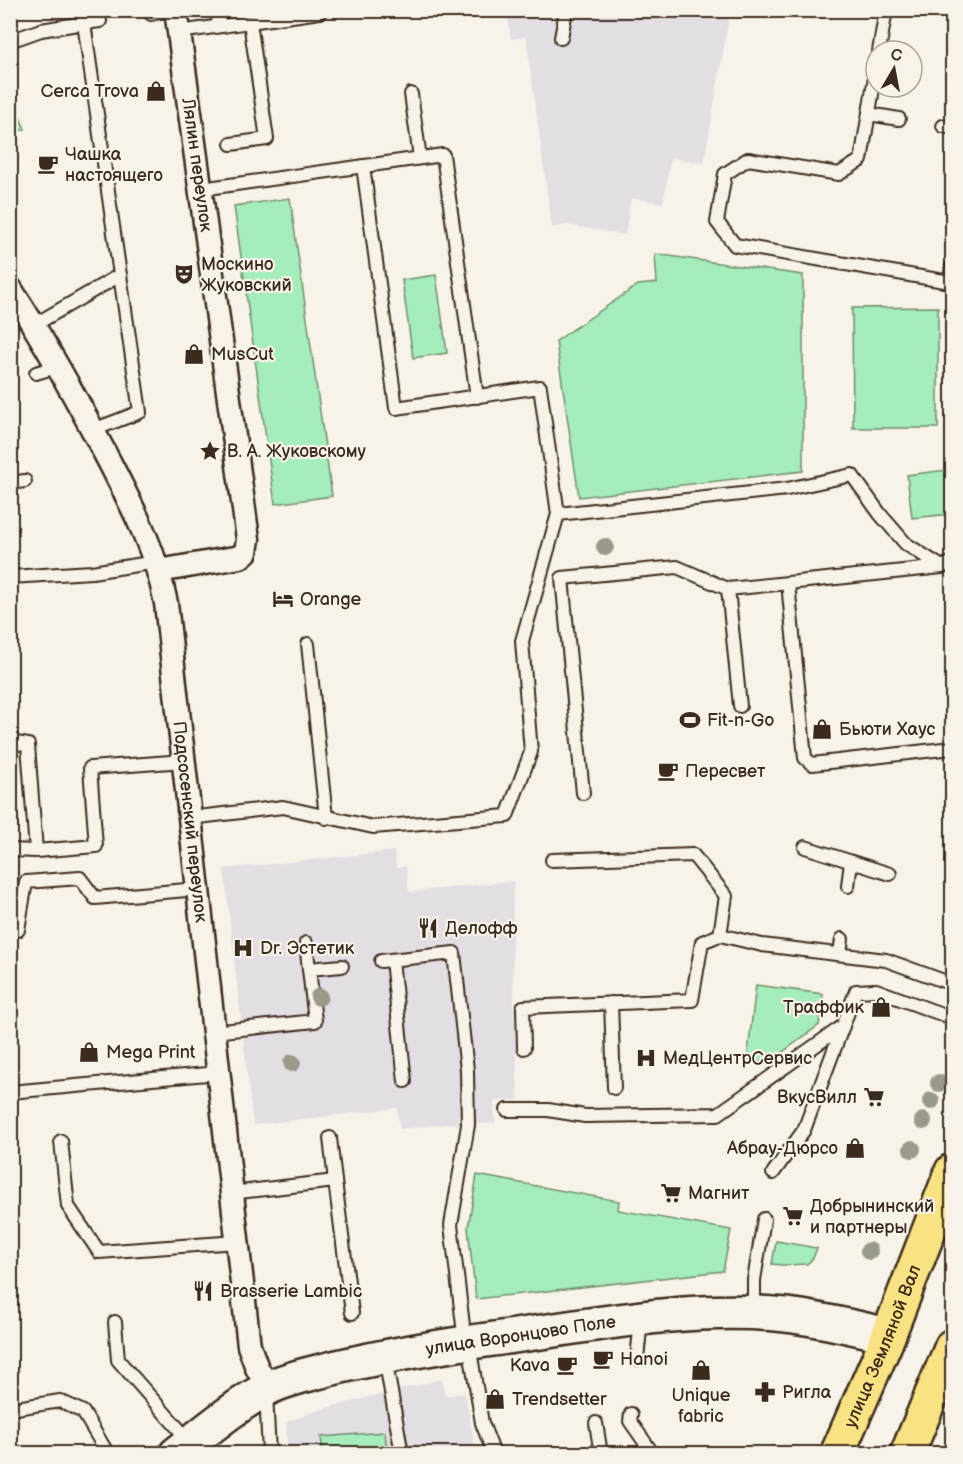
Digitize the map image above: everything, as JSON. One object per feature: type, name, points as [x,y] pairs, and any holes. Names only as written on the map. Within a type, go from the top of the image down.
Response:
[{"type":"main road","name":"улица Земляной Вал","points":[[837,1454],[888,1335],[952,1171]]},
{"type":"main road","points":[[907,1454],[952,1346]]},
{"type":"street","name":"Лялин переулок","points":[[158,566],[240,557],[248,546],[176,18]]},
{"type":"street","name":"Подсосенский переулок","points":[[10,288],[59,366],[144,531],[158,566],[166,603],[249,1346],[267,1389]]},
{"type":"street","name":"улица Воронцово Поле","points":[[191,1445],[237,1408],[267,1389],[294,1378],[384,1356],[642,1319],[712,1314],[785,1315],[888,1335]]},
{"type":"street","points":[[924,1414],[952,1382]]},
{"type":"lane","points":[[217,10],[219,26]]},
{"type":"lane","points":[[561,38],[566,10]]},
{"type":"lane","points":[[881,39],[886,10]]},
{"type":"lane","points":[[151,14],[219,26],[320,12]]},
{"type":"lane","points":[[10,41],[41,30],[100,21]]},
{"type":"lane","points":[[231,144],[267,139],[250,22]]},
{"type":"lane","points":[[84,23],[141,412],[93,430]]},
{"type":"lane","points":[[411,94],[420,158]]},
{"type":"lane","points":[[871,99],[861,160],[839,174],[748,159],[725,174],[717,222],[735,245],[951,284],[952,266]]},
{"type":"lane","points":[[869,114],[899,118]]},
{"type":"lane","points":[[201,189],[443,155],[477,397]]},
{"type":"lane","points":[[190,818],[283,807],[372,827],[507,816],[531,752],[522,641],[558,514],[540,387],[396,408],[363,166]]},
{"type":"lane","points":[[34,325],[120,275]]},
{"type":"lane","points":[[36,373],[59,366]]},
{"type":"lane","points":[[558,514],[787,489],[852,475],[880,514],[906,544],[947,565]]},
{"type":"lane","points":[[10,483],[25,481]]},
{"type":"lane","points":[[583,793],[562,578],[677,567],[728,589],[947,565]]},
{"type":"lane","points":[[10,577],[158,566]]},
{"type":"lane","points":[[788,583],[805,758],[812,764],[952,748]]},
{"type":"lane","points":[[728,589],[740,706]]},
{"type":"lane","points":[[308,644],[326,818]]},
{"type":"lane","points":[[10,742],[28,745],[36,851]]},
{"type":"lane","points":[[10,850],[36,851],[96,846],[90,768],[184,761]]},
{"type":"lane","points":[[805,847],[890,874]]},
{"type":"lane","points":[[552,860],[693,855],[726,896],[720,935]]},
{"type":"lane","points":[[848,886],[851,862]]},
{"type":"lane","points":[[18,930],[26,882],[80,878],[95,898],[198,889]]},
{"type":"lane","points":[[524,1048],[523,1007],[692,1000],[702,942],[720,935],[762,945],[886,960],[952,984]]},
{"type":"lane","points":[[840,954],[842,939]]},
{"type":"lane","points":[[213,1032],[315,1021],[306,943]]},
{"type":"lane","points":[[405,1081],[386,961],[454,953],[467,1070],[468,1125],[451,1225],[467,1343],[482,1423],[494,1454]]},
{"type":"lane","points":[[309,969],[342,966]]},
{"type":"lane","points":[[773,1173],[804,1130],[856,991],[876,990],[952,1018]]},
{"type":"lane","points":[[611,1003],[614,1088]]},
{"type":"lane","points":[[507,1110],[548,1110],[585,1116],[718,1114],[843,1026]]},
{"type":"lane","points":[[10,1092],[218,1073]]},
{"type":"lane","points":[[330,1138],[352,1313]]},
{"type":"lane","points":[[61,1141],[68,1206],[99,1252],[237,1242]]},
{"type":"lane","points":[[231,1193],[335,1180]]},
{"type":"lane","points":[[754,1314],[754,1280],[764,1219]]},
{"type":"lane","points":[[637,1359],[642,1319]]},
{"type":"lane","points":[[115,1322],[118,1360],[191,1445]]},
{"type":"lane","points":[[384,1356],[402,1454]]},
{"type":"lane","points":[[267,1389],[269,1454]]},
{"type":"lane","points":[[10,1409],[60,1401],[83,1412],[108,1454]]},
{"type":"lane","points":[[631,1413],[630,1421],[653,1454]]},
{"type":"lane","points":[[596,1423],[601,1454]]},
{"type":"shaded area","points":[[507,11],[730,11],[704,163],[671,158],[663,203],[631,198],[625,235],[567,225],[552,228],[526,37],[511,39]]},
{"type":"shaded area","points":[[10,781],[20,864],[11,913],[10,913]]},
{"type":"shaded area","points":[[394,851],[396,868],[406,867],[409,892],[513,881],[512,948],[518,1100],[494,1101],[495,1123],[457,1126],[456,1123],[400,1129],[397,1108],[253,1125],[224,869]]},
{"type":"shaded area","points":[[442,1379],[445,1396],[465,1393],[476,1453],[288,1453],[286,1422],[326,1408]]},
{"type":"green space","points":[[10,95],[25,129],[11,134],[10,134]]},
{"type":"green space","points":[[290,198],[332,496],[275,504],[234,206]]},
{"type":"green space","points":[[655,254],[803,275],[803,471],[579,497],[556,341],[638,285],[657,283]]},
{"type":"green space","points":[[436,275],[447,353],[413,358],[402,280]]},
{"type":"green space","points":[[938,307],[938,428],[853,428],[852,308]]},
{"type":"green space","points":[[947,470],[952,514],[912,518],[907,475]]},
{"type":"green space","points":[[756,985],[823,994],[819,1025],[768,1063],[747,1060]]},
{"type":"green space","points":[[477,1175],[619,1201],[618,1210],[731,1230],[723,1271],[476,1299],[468,1228]]},
{"type":"green space","points":[[776,1241],[817,1248],[813,1258],[807,1264],[772,1264]]},
{"type":"green space","points":[[385,1432],[387,1453],[323,1453],[321,1437]]},
{"type":"place","name":"Cerca Trova","points":[[156,91]]},
{"type":"place","name":"Чашка настоящего","points":[[48,164]]},
{"type":"place","name":"Москино Жуковский","points":[[184,274]]},
{"type":"place","name":"MusCut","points":[[194,354]]},
{"type":"place","name":"В. А. Жуковскому","points":[[210,451]]},
{"type":"place","name":"Orange","points":[[283,599]]},
{"type":"place","name":"Fit-n-Go","points":[[690,720]]},
{"type":"place","name":"Бьюти Хаус","points":[[822,729]]},
{"type":"place","name":"Пересвет","points":[[668,771]]},
{"type":"place","name":"Делофф","points":[[428,928]]},
{"type":"place","name":"Dr. Эстетик","points":[[243,948]]},
{"type":"place","name":"Траффик","points":[[881,1007]]},
{"type":"place","name":"Mega Print","points":[[89,1052]]},
{"type":"place","name":"МедЦентрСервис","points":[[646,1058]]},
{"type":"place","name":"ВкусВилл","points":[[874,1097]]},
{"type":"place","name":"Абрау-Дюрсо","points":[[855,1148]]},
{"type":"place","name":"Магнит","points":[[671,1193]]},
{"type":"place","name":"Добрынинский и партнеры","points":[[793,1216]]},
{"type":"place","name":"Brasserie Lambic","points":[[203,1291]]},
{"type":"place","name":"Hanoi","points":[[603,1359]]},
{"type":"place","name":"Kava","points":[[567,1365]]},
{"type":"place","name":"Unique fabric","points":[[701,1370]]},
{"type":"place","name":"Ригла","points":[[765,1392]]},
{"type":"place","name":"Trendsetter","points":[[495,1399]]}]
